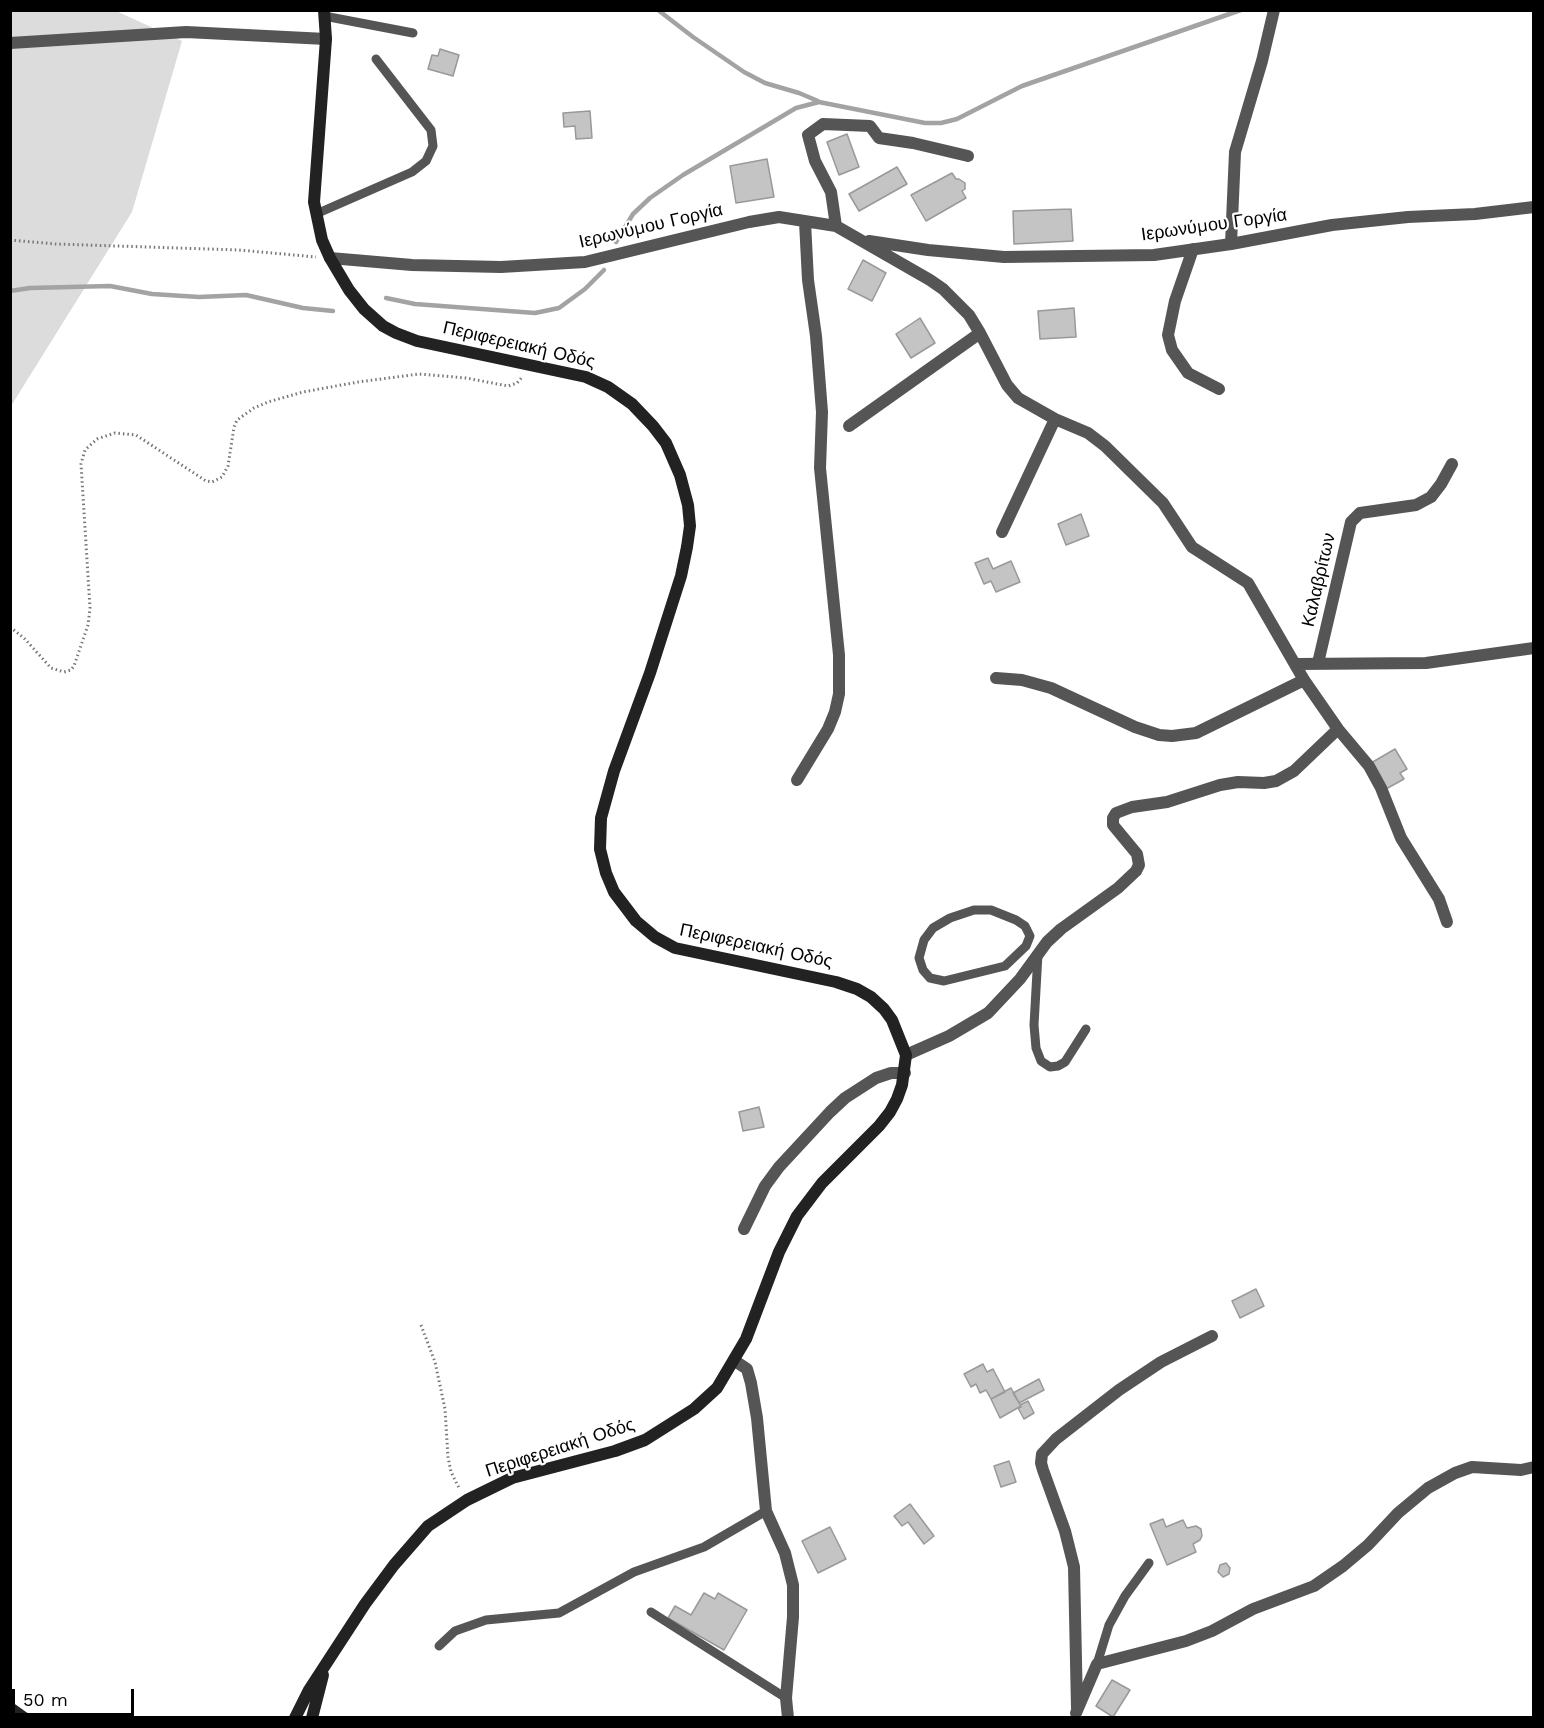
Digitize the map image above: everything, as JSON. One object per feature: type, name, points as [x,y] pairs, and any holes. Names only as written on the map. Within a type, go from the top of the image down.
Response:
[{"type":"main road","name":"Περιφερειακή Οδός","points":[[295,1718],[327,1662],[365,1604],[411,1544],[428,1526],[467,1500],[512,1478],[615,1451],[645,1440],[694,1409],[717,1388],[735,1361],[756,1316],[779,1252],[797,1216],[822,1182],[884,1119],[897,1099],[906,1055],[892,1020],[884,1009],[871,997],[857,989],[836,982],[675,948],[655,937],[636,921],[614,892],[600,849],[601,818],[614,771],[650,673],[681,576],[689,537],[688,505],[680,475],[666,443],[649,420],[632,404],[608,387],[586,377],[417,340],[396,333],[383,326],[364,309],[349,290],[322,240],[316,214],[315,191],[326,39],[324,13]]},
{"type":"main road","points":[[312,1718],[327,1662]]},
{"type":"main road","points":[[10,1708],[24,1718]]},
{"type":"street","points":[[1231,244],[1235,152],[1262,61],[1274,10]]},
{"type":"street","points":[[10,43],[186,32],[326,39]]},
{"type":"street","points":[[968,156],[913,143],[879,138],[870,126],[823,124],[808,135],[815,161],[831,192],[836,226],[943,289],[969,315],[1007,385],[1018,398],[1054,419],[1088,433],[1106,446],[1163,503],[1192,547],[1248,583],[1304,680],[1338,729],[1369,766],[1382,788],[1401,838],[1438,899],[1447,922]]},
{"type":"street","name":"Ιερωνύμου Γοργία","points":[[862,240],[928,250],[1004,257],[1154,255],[1231,244],[1332,225],[1533,207]]},
{"type":"street","name":"Ιερωνύμου Γοργία","points":[[330,258],[412,266],[501,267],[585,262],[749,222],[779,217],[836,226]]},
{"type":"street","points":[[797,780],[828,729],[839,694],[838,656],[820,468],[822,412],[816,336],[808,280],[805,222]]},
{"type":"street","points":[[1193,249],[1174,301],[1168,335],[1172,350],[1188,373],[1219,388]]},
{"type":"street","points":[[849,426],[980,333]]},
{"type":"street","points":[[1002,532],[1054,419]]},
{"type":"street","name":"Καλαβρίτων","points":[[1318,663],[1351,522],[1360,513],[1416,505],[1431,497],[1442,484],[1452,464]]},
{"type":"street","points":[[1296,664],[1426,663],[1533,648]]},
{"type":"street","points":[[996,678],[1022,680],[1051,688],[1136,727],[1159,735],[1172,736],[1196,733],[1304,680]]},
{"type":"street","points":[[906,1055],[949,1036],[988,1013],[1020,979],[1047,942],[1061,929],[1119,888],[1137,871],[1139,865],[1137,854],[1113,825],[1116,813],[1132,807],[1167,802],[1220,785],[1276,781],[1294,771],[1338,729]]},
{"type":"street","points":[[744,1229],[765,1186],[779,1167],[845,1098],[876,1078],[891,1073],[904,1073]]},
{"type":"street","points":[[1076,1715],[1074,1567],[1065,1531],[1041,1463],[1042,1455],[1056,1439],[1119,1390],[1161,1362],[1212,1336]]},
{"type":"street","points":[[735,1361],[747,1369],[751,1383],[758,1418],[766,1511],[785,1553],[793,1585],[793,1617],[786,1698],[788,1718]]},
{"type":"street","points":[[1076,1715],[1097,1664],[1186,1641],[1212,1631],[1253,1609],[1314,1586],[1368,1545],[1398,1513],[1428,1488],[1455,1473],[1472,1467],[1521,1470],[1533,1467]]},
{"type":"lane","points":[[324,13],[413,33]]},
{"type":"lane","points":[[316,214],[412,172],[426,160],[433,146],[430,130],[376,59]]},
{"type":"lane","points":[[991,910],[1025,926],[1030,936],[1026,946],[1005,966],[944,981],[930,978],[922,970],[919,958],[924,940],[933,928],[950,918],[966,913],[991,910]]},
{"type":"lane","points":[[1038,954],[1034,1025],[1036,1048],[1041,1061],[1050,1067],[1065,1062],[1086,1029]]},
{"type":"lane","points":[[1005,966],[1020,979]]},
{"type":"lane","points":[[439,1646],[455,1631],[486,1620],[559,1613],[634,1572],[704,1547],[766,1511]]},
{"type":"lane","points":[[1097,1664],[1109,1624],[1125,1596],[1149,1563]]},
{"type":"lane","points":[[651,1612],[786,1698]]},
{"type":"path","points":[[10,240],[56,244],[239,250],[330,258]]},
{"type":"path","points":[[10,627],[29,642],[51,668],[64,672],[74,666],[88,625],[90,608],[81,464],[85,450],[98,439],[115,433],[136,435],[206,481],[212,482],[222,477],[228,466],[237,420],[254,408],[268,402],[303,392],[419,374],[466,378],[508,386],[522,379],[527,364]]},
{"type":"path","points":[[421,1325],[441,1385],[451,1472],[467,1500]]},
{"type":"shaded area","points":[[11,11],[116,11],[182,41],[132,212],[11,406]]},
{"type":"building","points":[[440,49],[459,55],[453,76],[428,69],[432,55],[438,56]]},
{"type":"building","points":[[590,111],[592,138],[576,139],[575,126],[564,127],[563,113]]},
{"type":"building","points":[[847,134],[859,167],[839,175],[827,142]]},
{"type":"building","points":[[767,159],[774,197],[736,203],[730,166]]},
{"type":"building","points":[[897,167],[907,184],[859,211],[849,194]]},
{"type":"building","points":[[952,173],[956,179],[965,183],[965,189],[962,191],[966,198],[926,221],[911,195]]},
{"type":"building","points":[[1071,209],[1073,241],[1014,244],[1013,211]]},
{"type":"building","points":[[863,260],[886,273],[872,301],[848,289]]},
{"type":"building","points":[[1074,308],[1076,337],[1040,339],[1038,311]]},
{"type":"building","points":[[920,318],[935,343],[911,358],[896,334]]},
{"type":"building","points":[[1081,514],[1089,536],[1066,545],[1058,524]]},
{"type":"building","points":[[988,558],[993,569],[1011,561],[1020,582],[996,592],[991,581],[984,584],[975,563]]},
{"type":"building","points":[[1395,749],[1407,769],[1400,773],[1404,779],[1386,789],[1371,763]]},
{"type":"building","points":[[759,1107],[764,1127],[743,1131],[739,1112]]},
{"type":"building","points":[[1256,1289],[1264,1306],[1240,1318],[1232,1301]]},
{"type":"building","points":[[983,1364],[987,1372],[993,1369],[1005,1392],[991,1399],[986,1390],[980,1393],[976,1384],[971,1387],[964,1374]]},
{"type":"building","points":[[1039,1379],[1044,1390],[1019,1403],[1013,1393]]},
{"type":"building","points":[[1011,1388],[1021,1406],[1000,1418],[991,1399]]},
{"type":"building","points":[[1028,1401],[1034,1413],[1024,1419],[1018,1408]]},
{"type":"building","points":[[1009,1461],[1016,1482],[1001,1487],[994,1466]]},
{"type":"building","points":[[910,1504],[934,1536],[924,1544],[908,1522],[902,1526],[894,1516]]},
{"type":"building","points":[[1163,1519],[1166,1527],[1183,1520],[1187,1528],[1196,1526],[1201,1529],[1200,1540],[1193,1544],[1196,1552],[1167,1565],[1150,1524]]},
{"type":"building","points":[[830,1527],[846,1559],[818,1573],[802,1541]]},
{"type":"building","points":[[1226,1563],[1230,1568],[1229,1574],[1223,1577],[1218,1572],[1220,1565]]},
{"type":"building","points":[[704,1593],[715,1599],[718,1593],[747,1610],[724,1650],[668,1618],[675,1606],[691,1615]]},
{"type":"building","points":[[1112,1680],[1130,1690],[1113,1717],[1096,1706]]},
{"type":"waterway","points":[[658,10],[744,72],[765,83],[818,101]]},
{"type":"waterway","points":[[616,242],[633,214],[650,198],[683,175],[796,108],[819,102],[925,123],[941,123],[957,119],[1022,86],[1241,10]]},
{"type":"waterway","points":[[386,298],[415,304],[535,313],[559,308],[585,289],[604,270]]},
{"type":"waterway","points":[[10,291],[30,288],[110,286],[152,294],[199,297],[246,295],[303,308],[333,311]]}]
